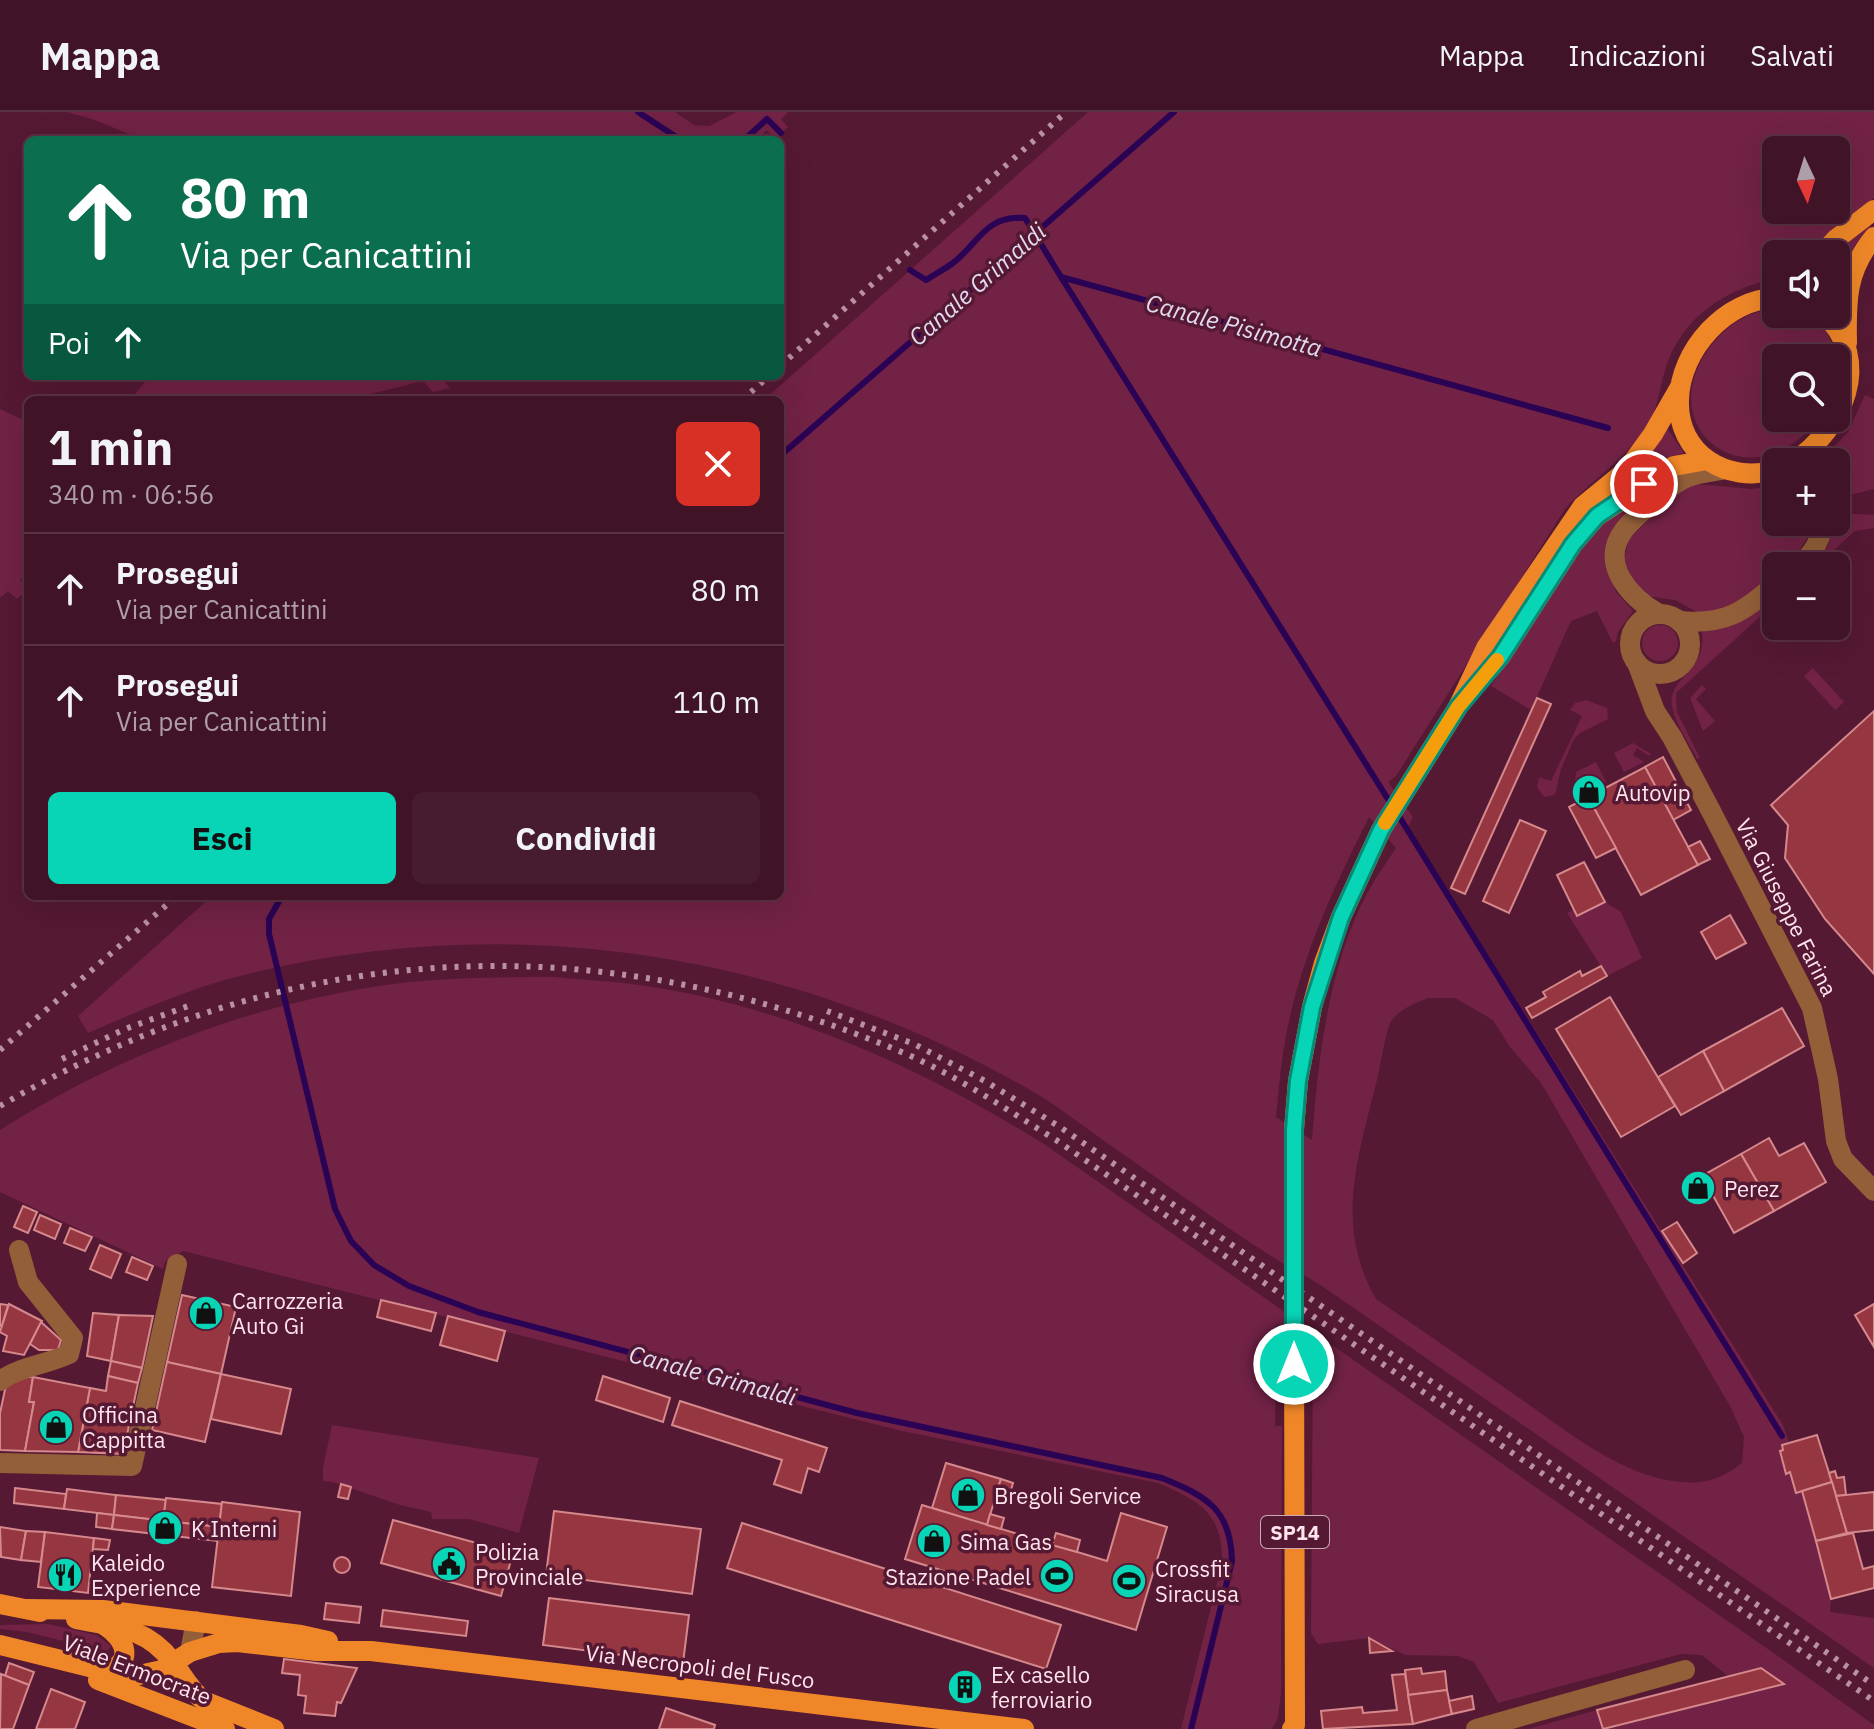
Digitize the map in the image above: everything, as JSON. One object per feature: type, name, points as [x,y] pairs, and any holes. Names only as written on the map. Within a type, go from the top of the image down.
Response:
[{"type":"main road","points":[[1835,240],[1874,210]]},
{"type":"main road","points":[[1847,343],[1850,279],[1858,258],[1874,237]]},
{"type":"main road","points":[[1458,707],[1486,648],[1583,506],[1627,470],[1653,434],[1680,387],[1691,358],[1708,332],[1734,309],[1762,300]]},
{"type":"main road","points":[[1812,448],[1843,412],[1851,379],[1852,361],[1847,343],[1838,328]]},
{"type":"main road","points":[[1680,387],[1683,424],[1697,450],[1715,465],[1736,474],[1762,473]]},
{"type":"main road","points":[[1458,707],[1500,657],[1573,544],[1597,516],[1674,466],[1715,465]]},
{"type":"main road","name":"SP14","points":[[1292,1729],[1295,1725],[1294,1129],[1298,1081],[1312,1007],[1341,917],[1381,830],[1458,707]]},
{"type":"main road","points":[[0,1604],[146,1636],[181,1657]]},
{"type":"main road","points":[[27,1609],[103,1610],[196,1621],[301,1635],[371,1651]]},
{"type":"main road","points":[[102,1671],[116,1666],[124,1649],[120,1636],[104,1625]]},
{"type":"main road","points":[[0,1645],[130,1677],[162,1670],[208,1645],[237,1642],[317,1651],[371,1651]]},
{"type":"main road","name":"Via Necropoli del Fusco","points":[[371,1651],[1024,1729]]},
{"type":"main road","name":"Viale Ermocrate","points":[[32,1653],[225,1729]]},
{"type":"main road","points":[[181,1657],[187,1682],[204,1701],[274,1729]]},
{"type":"street","points":[[1672,737],[1663,693],[1672,671],[1687,658],[1689,638],[1669,618],[1642,605],[1620,579],[1616,565],[1617,546],[1623,531],[1676,483],[1715,465]]},
{"type":"street","points":[[1672,737],[1655,711],[1630,645],[1635,627],[1650,616],[1707,623],[1726,619],[1743,611],[1762,595]]},
{"type":"street","points":[[1637,663],[1653,673],[1672,671]]},
{"type":"street","name":"Via Giuseppe Farina","points":[[1672,737],[1812,1008],[1828,1079],[1836,1141],[1843,1159],[1874,1191]]},
{"type":"street","points":[[0,1381],[13,1371],[47,1364],[69,1354],[73,1338],[28,1282],[19,1250]]},
{"type":"street","points":[[0,1463],[132,1466],[177,1264]]},
{"type":"street","points":[[181,1657],[196,1621]]},
{"type":"street","points":[[1476,1729],[1685,1670]]},
{"type":"shaded area","points":[[67,112],[675,112],[694,125],[709,126],[737,112],[788,112],[781,119],[788,127],[778,136],[772,136],[767,130],[760,136],[134,136]]},
{"type":"shaded area","points":[[1088,112],[1874,112],[1874,198],[1850,215],[1850,136],[1762,136],[1762,224],[1838,224],[1822,240],[1762,240],[1762,282],[1724,298],[1695,319],[1683,333],[1666,367],[1649,424],[1626,452],[1565,509],[1396,776],[1388,782],[1413,817],[1408,827],[1783,1425],[1789,1443],[1782,1445],[1780,1452],[1786,1473],[1790,1472],[1802,1491],[1831,1599],[1830,1612],[1874,1618],[1874,1668],[1319,1284],[1237,1234],[1042,1097],[949,1048],[854,1008],[755,978],[655,957],[553,946],[450,945],[347,955],[244,975],[184,993],[88,1033],[78,1016],[208,900],[784,900],[784,396],[768,396]],"holes":[[[1369,817],[1396,848],[1372,884],[1355,918],[1335,979],[1322,1044],[1312,1140],[1276,1117],[1283,1052],[1301,975],[1332,895]],[[1428,998],[1455,998],[1493,1020],[1510,1047],[1541,1083],[1730,1406],[1744,1437],[1742,1463],[1734,1469],[1718,1478],[1693,1482],[1673,1481],[1631,1469],[1572,1435],[1376,1299],[1363,1272],[1353,1218],[1357,1163],[1385,1040],[1392,1020],[1408,1007]]]},
{"type":"shaded area","points":[[1868,223],[1871,226],[1850,255],[1849,240]]},
{"type":"shaded area","points":[[1762,311],[1762,328],[1823,328],[1832,344],[1762,344],[1762,432],[1804,432],[1783,448],[1762,448],[1762,456],[1738,456],[1715,446],[1699,428],[1691,403],[1695,374],[1713,343],[1741,319]]},
{"type":"shaded area","points":[[147,380],[443,380],[450,388],[433,392],[423,381],[362,396],[133,396]]},
{"type":"shaded area","points":[[1865,395],[1874,399],[1874,489],[1850,495],[1850,448],[1833,448],[1850,432]]},
{"type":"shaded area","points":[[0,409],[24,420],[24,576],[20,580],[24,584],[24,592],[17,599],[8,591],[0,598]]},
{"type":"shaded area","points":[[1666,427],[1684,453],[1659,461],[1616,486]]},
{"type":"shaded area","points":[[1664,477],[1606,566],[1616,592],[1633,611],[1618,632],[1616,641],[1613,643],[1597,611],[1571,621],[1531,710],[1491,686],[1584,541],[1595,529]]},
{"type":"shaded area","points":[[1697,484],[1762,488],[1762,536],[1808,536],[1797,552],[1762,552],[1762,584],[1741,602],[1709,614],[1697,612],[1675,600],[1647,596],[1628,576],[1624,560],[1628,540],[1676,493]]},
{"type":"shaded area","points":[[1850,514],[1874,515],[1874,528],[1855,531],[1850,535]]},
{"type":"shaded area","points":[[1830,536],[1849,536],[1832,552],[1822,552],[1828,545]]},
{"type":"shaded area","points":[[1762,607],[1762,615],[1676,693],[1677,712],[1700,758],[1697,759],[1676,720],[1672,696],[1699,657],[1702,632],[1725,627]]},
{"type":"shaded area","points":[[1660,625],[1673,630],[1678,643],[1673,656],[1660,661],[1647,656],[1642,643],[1647,630]]},
{"type":"shaded area","points":[[1813,668],[1844,702],[1835,710],[1804,676]]},
{"type":"shaded area","points":[[1702,685],[1706,689],[1696,699],[1715,721],[1703,731],[1690,698]]},
{"type":"shaded area","points":[[1586,700],[1607,708],[1608,719],[1574,739],[1561,769],[1555,795],[1544,797],[1537,787],[1539,777],[1551,781],[1582,716],[1570,710],[1575,703]]},
{"type":"shaded area","points":[[1633,743],[1651,754],[1649,756],[1637,748],[1633,755],[1644,762],[1624,772],[1614,753]]},
{"type":"shaded area","points":[[1596,762],[1606,782],[1586,792],[1587,777],[1579,777],[1578,792],[1574,792],[1576,772]]},
{"type":"shaded area","points":[[1605,902],[1621,912],[1642,958],[1607,976],[1567,913],[1574,909],[1578,916]]},
{"type":"shaded area","points":[[555,977],[640,985],[694,995],[799,1024],[900,1065],[997,1116],[1044,1144],[1785,1661],[1874,1725],[1874,1729],[1607,1729],[1783,1684],[1761,1668],[1729,1677],[1702,1655],[1681,1654],[1498,1703],[1474,1662],[1458,1656],[1405,1655],[1369,1638],[1318,1644],[1311,1633],[1313,1344],[1277,1324],[1275,1426],[1282,1426],[1281,1692],[1278,1718],[1272,1729],[1181,1729],[1222,1562],[1221,1545],[1213,1520],[1206,1511],[1158,1483],[902,1431],[183,1251],[165,1262],[163,1269],[0,1192],[0,1130],[96,1076],[196,1033],[301,1001],[355,990],[445,979]]},
{"type":"shaded area","points":[[332,1425],[539,1458],[519,1533],[469,1519],[432,1519],[431,1512],[323,1481]]},
{"type":"shaded area","points":[[48,1624],[96,1635],[111,1646],[102,1651],[27,1632],[0,1629],[0,1625]]},
{"type":"shaded area","points":[[1597,1710],[1603,1729],[1528,1729]]},
{"type":"building","points":[[1537,698],[1551,704],[1465,894],[1451,888]]},
{"type":"building","points":[[1874,711],[1874,974],[1825,919],[1785,858],[1788,825],[1771,805]]},
{"type":"building","points":[[1663,757],[1691,810],[1673,820],[1645,767]]},
{"type":"building","points":[[1645,767],[1698,865],[1641,895],[1588,797]]},
{"type":"building","points":[[1588,797],[1616,848],[1596,858],[1569,807]]},
{"type":"building","points":[[1520,820],[1546,831],[1509,913],[1483,901]]},
{"type":"building","points":[[1700,841],[1710,859],[1698,865],[1688,847]]},
{"type":"building","points":[[1584,862],[1605,902],[1577,916],[1557,875]]},
{"type":"building","points":[[1730,915],[1746,943],[1716,959],[1701,932]]},
{"type":"building","points":[[1601,966],[1607,976],[1532,1018],[1526,1008],[1546,997],[1543,992],[1580,971],[1582,976]]},
{"type":"building","points":[[1610,997],[1675,1106],[1621,1137],[1556,1029]]},
{"type":"building","points":[[1782,1008],[1804,1046],[1724,1091],[1703,1051]]},
{"type":"building","points":[[1703,1051],[1724,1091],[1681,1115],[1658,1077]]},
{"type":"building","points":[[1769,1138],[1779,1156],[1804,1143],[1826,1182],[1774,1211],[1741,1154]]},
{"type":"building","points":[[1741,1154],[1774,1211],[1734,1233],[1702,1176]]},
{"type":"building","points":[[23,1206],[37,1212],[28,1233],[14,1227]]},
{"type":"building","points":[[40,1215],[61,1224],[55,1239],[34,1230]]},
{"type":"building","points":[[1677,1222],[1697,1253],[1683,1263],[1662,1231]]},
{"type":"building","points":[[70,1228],[92,1237],[85,1251],[64,1243]]},
{"type":"building","points":[[100,1245],[121,1254],[111,1278],[90,1269]]},
{"type":"building","points":[[132,1257],[153,1266],[147,1280],[126,1272]]},
{"type":"building","points":[[182,1295],[236,1307],[221,1374],[167,1362]]},
{"type":"building","points":[[381,1300],[436,1313],[431,1331],[377,1317]]},
{"type":"building","points":[[0,1304],[8,1305],[2,1326],[0,1326]]},
{"type":"building","points":[[9,1304],[42,1321],[24,1355],[3,1351],[7,1336],[0,1332]]},
{"type":"building","points":[[1874,1304],[1874,1347],[1855,1315]]},
{"type":"building","points":[[93,1313],[119,1315],[111,1361],[87,1356]]},
{"type":"building","points":[[119,1315],[153,1316],[142,1368],[111,1361]]},
{"type":"building","points":[[448,1316],[505,1331],[497,1361],[440,1345]]},
{"type":"building","points":[[41,1322],[61,1340],[58,1350],[39,1350],[30,1344]]},
{"type":"building","points":[[111,1361],[142,1368],[138,1383],[108,1376]]},
{"type":"building","points":[[167,1362],[221,1374],[205,1442],[152,1430]]},
{"type":"building","points":[[221,1374],[291,1389],[281,1434],[211,1419]]},
{"type":"building","points":[[108,1376],[138,1383],[123,1454],[78,1452],[90,1388],[106,1391]]},
{"type":"building","points":[[603,1376],[670,1398],[663,1422],[596,1400]]},
{"type":"building","points":[[33,1377],[29,1402],[34,1402],[25,1451],[0,1450],[0,1413],[6,1385]]},
{"type":"building","name":"Officina Cappitta","points":[[33,1377],[90,1388],[78,1452],[25,1451],[34,1402],[29,1402]]},
{"type":"building","points":[[680,1401],[827,1448],[819,1472],[808,1468],[801,1493],[774,1484],[782,1460],[672,1425]]},
{"type":"building","points":[[1817,1435],[1832,1482],[1796,1493],[1790,1472],[1786,1474],[1780,1451],[1783,1450],[1782,1445]]},
{"type":"building","points":[[946,1463],[1001,1479],[987,1525],[932,1508]]},
{"type":"building","points":[[1835,1471],[1837,1478],[1844,1477],[1846,1495],[1836,1496],[1829,1473]]},
{"type":"building","points":[[1001,1479],[1013,1483],[1008,1501],[995,1497]]},
{"type":"building","points":[[1832,1482],[1847,1533],[1816,1541],[1802,1491]]},
{"type":"building","points":[[341,1484],[351,1487],[348,1499],[338,1497]]},
{"type":"building","points":[[15,1488],[66,1494],[64,1509],[14,1503]]},
{"type":"building","points":[[67,1489],[116,1495],[114,1515],[64,1509]]},
{"type":"building","points":[[1874,1492],[1874,1530],[1847,1533],[1836,1496]]},
{"type":"building","points":[[116,1495],[166,1500],[163,1521],[114,1515]]},
{"type":"building","points":[[166,1498],[222,1504],[219,1527],[163,1521]]},
{"type":"building","points":[[222,1502],[300,1512],[291,1596],[212,1587]]},
{"type":"building","points":[[922,1505],[1107,1561],[1121,1513],[1167,1527],[1136,1630],[905,1559]]},
{"type":"building","points":[[554,1511],[701,1529],[692,1594],[546,1575]]},
{"type":"building","points":[[97,1513],[114,1515],[112,1529],[96,1527]]},
{"type":"building","points":[[990,1514],[1004,1518],[1001,1529],[987,1525]]},
{"type":"building","name":"K Interni","points":[[114,1515],[219,1527],[217,1541],[112,1529]]},
{"type":"building","points":[[393,1520],[513,1553],[501,1596],[381,1563]]},
{"type":"building","points":[[742,1523],[1061,1625],[1046,1669],[727,1568]]},
{"type":"building","points":[[0,1527],[26,1531],[21,1560],[1,1557]]},
{"type":"building","points":[[26,1531],[45,1532],[41,1562],[21,1560]]},
{"type":"building","name":"Kaleido Experience","points":[[45,1532],[94,1538],[88,1593],[38,1587]]},
{"type":"building","points":[[1056,1533],[1080,1540],[1077,1552],[1052,1545]]},
{"type":"building","points":[[1853,1533],[1863,1569],[1874,1566],[1874,1588],[1831,1599],[1816,1541]]},
{"type":"building","points":[[94,1538],[110,1540],[108,1550],[93,1549]]},
{"type":"building","points":[[339,1557],[345,1557],[350,1565],[348,1571],[339,1573],[334,1568],[334,1562]]},
{"type":"building","points":[[549,1598],[689,1615],[683,1663],[543,1645]]},
{"type":"building","points":[[326,1603],[361,1607],[359,1623],[324,1619]]},
{"type":"building","points":[[383,1610],[468,1621],[466,1636],[381,1626]]},
{"type":"building","points":[[1369,1638],[1392,1651],[1370,1653]]},
{"type":"building","points":[[284,1659],[357,1668],[341,1703],[337,1702],[335,1716],[304,1713],[306,1696],[298,1695],[300,1675],[282,1673]]},
{"type":"building","points":[[9,1663],[34,1672],[29,1685],[5,1676]]},
{"type":"building","points":[[1421,1668],[1422,1674],[1445,1671],[1447,1690],[1408,1695],[1405,1670]]},
{"type":"building","points":[[1761,1668],[1784,1684],[1603,1729],[1597,1710]]},
{"type":"building","points":[[1,1674],[29,1685],[13,1729],[0,1729]]},
{"type":"building","points":[[1405,1674],[1413,1724],[1323,1729],[1321,1711],[1362,1707],[1363,1713],[1397,1710],[1392,1675]]},
{"type":"building","name":"Ex casello ferroviario","points":[[961,1675],[977,1684],[969,1699],[953,1690]]},
{"type":"building","points":[[51,1689],[85,1702],[75,1729],[36,1729]]},
{"type":"building","points":[[1447,1690],[1452,1714],[1413,1724],[1408,1695]]},
{"type":"building","points":[[1472,1696],[1474,1709],[1452,1714],[1449,1701]]},
{"type":"building","points":[[666,1708],[715,1725],[714,1729],[659,1729]]},
{"type":"waterway","name":"Canale Pisimotta","points":[[638,112],[675,136]]},
{"type":"waterway","name":"Canale Grimaldi","points":[[784,453],[1174,112]]},
{"type":"waterway","name":"Canale Pisimotta","points":[[748,136],[767,119],[781,133]]},
{"type":"waterway","name":"Canale Pisimotta","points":[[910,270],[926,280],[953,263],[991,226],[1011,218],[1025,218],[1061,277],[1608,428]]},
{"type":"waterway","points":[[1061,277],[1391,804]]},
{"type":"waterway","points":[[1397,813],[1782,1436]]},
{"type":"waterway","name":"Canale Grimaldi","points":[[280,900],[269,919],[269,934],[335,1209],[351,1241],[374,1265],[409,1286],[478,1312],[857,1413],[1162,1478],[1191,1491],[1203,1498],[1221,1517],[1231,1543],[1232,1561],[1191,1729]]},
{"type":"railway","points":[[784,362],[1066,112]]},
{"type":"railway","points":[[746,396],[764,380]]},
{"type":"railway","points":[[0,1050],[172,900]]},
{"type":"railway","points":[[0,1106],[110,1050],[221,1008],[332,981],[445,967],[559,968],[673,983],[788,1011],[924,1062],[1056,1140],[1874,1701]]},
{"type":"railway","points":[[62,1059],[125,1029],[191,1005]]},
{"type":"railway","points":[[827,1011],[914,1044],[985,1081],[1060,1127],[1874,1685]]},
{"type":"slow traffic","points":[[1385,823],[1458,707],[1497,660]]},
{"type":"place","name":"Autovip","points":[[1589,792]]},
{"type":"place","name":"Perez","points":[[1698,1188]]},
{"type":"place","name":"Carrozzeria Auto Gi","points":[[206,1313]]},
{"type":"place","name":"Officina Cappitta","points":[[56,1427]]},
{"type":"place","name":"Bregoli Service","points":[[968,1495]]},
{"type":"place","name":"K Interni","points":[[165,1528]]},
{"type":"place","name":"Sima Gas","points":[[934,1541]]},
{"type":"place","name":"Polizia Provinciale","points":[[449,1564]]},
{"type":"place","name":"Kaleido Experience","points":[[65,1575]]},
{"type":"place","name":"Stazione Padel","points":[[1057,1576]]},
{"type":"place","name":"Crossfit Siracusa","points":[[1129,1581]]},
{"type":"place","name":"Ex casello ferroviario","points":[[965,1687]]},
{"type":"route","points":[[1294,1364],[1294,1129],[1298,1081],[1312,1007],[1341,917],[1381,830],[1458,707],[1500,657],[1573,544],[1597,516],[1644,484]]}]
